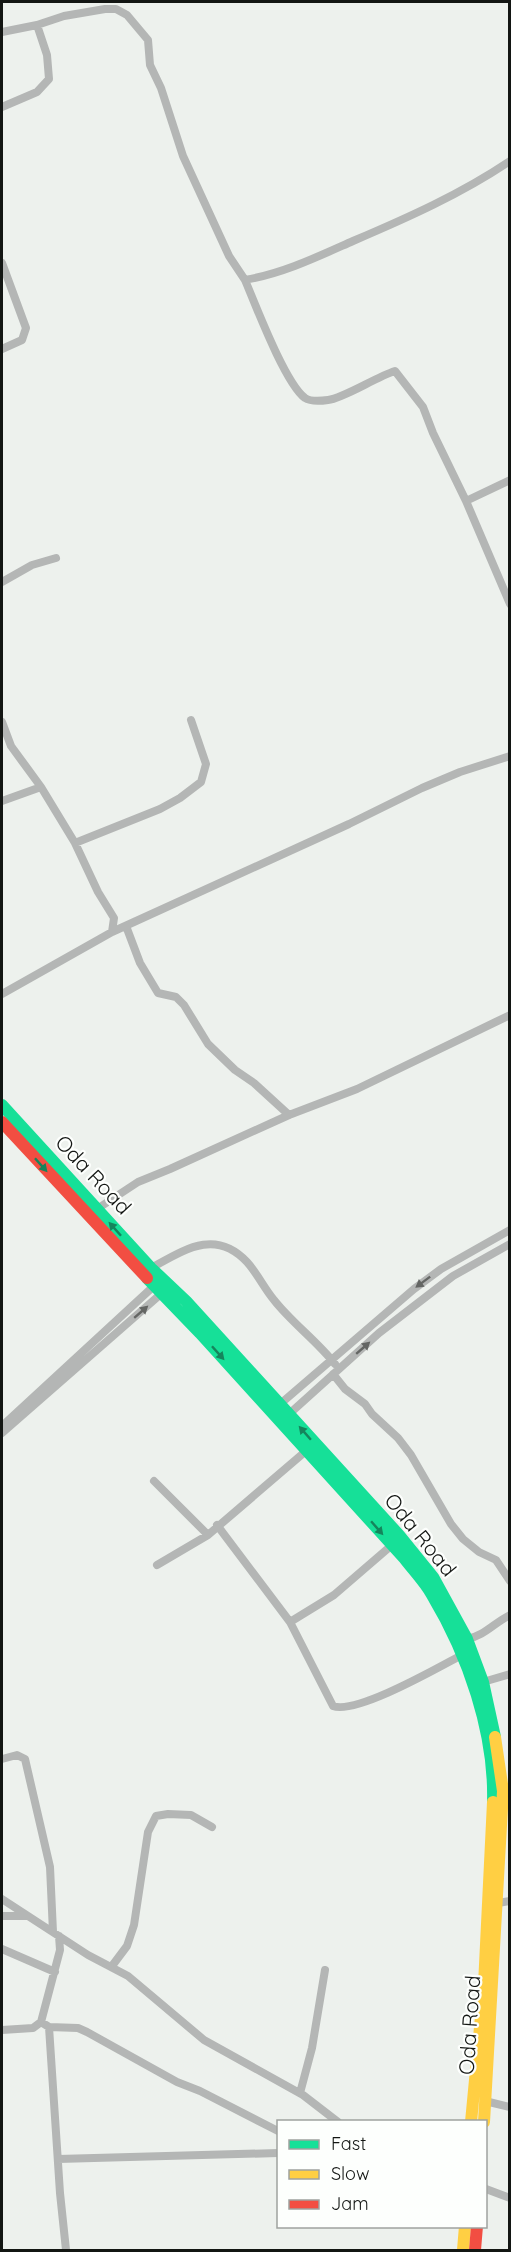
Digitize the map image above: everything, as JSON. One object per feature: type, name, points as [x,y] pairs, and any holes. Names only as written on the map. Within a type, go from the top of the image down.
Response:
[{"type":"street","points":[[2,32],[38,25],[64,16],[117,9],[127,15],[148,40],[150,65],[161,88],[183,156],[229,256],[245,280],[276,352],[297,388],[307,399],[331,400],[395,371],[423,407],[510,604]]},
{"type":"street","points":[[2,107],[37,92],[50,79],[38,25]]},
{"type":"street","points":[[245,280],[272,275],[304,263],[429,208],[510,161]]},
{"type":"street","points":[[2,263],[26,328],[22,340],[2,350]]},
{"type":"street","points":[[466,501],[510,480]]},
{"type":"street","points":[[2,582],[32,565],[56,558]]},
{"type":"street","points":[[75,843],[160,809],[180,798],[201,782],[206,764],[191,720]]},
{"type":"street","points":[[2,722],[11,746],[41,788],[75,843],[98,892],[114,918],[112,932]]},
{"type":"street","points":[[2,994],[112,932],[422,788],[460,772],[510,756]]},
{"type":"street","points":[[2,801],[41,788]]},
{"type":"street","points":[[126,926],[140,963],[158,993],[176,997],[208,1044],[235,1071],[254,1083],[289,1115]]},
{"type":"street","points":[[97,1209],[138,1182],[170,1170],[289,1115],[357,1089],[510,1015]]},
{"type":"street","name":"Oda Road","points":[[2,1105],[151,1268],[306,1451],[404,1557],[432,1594],[462,1655],[482,1710],[494,1794],[484,1985],[471,2120]]},
{"type":"street","name":"Oda Road","points":[[2,1122],[159,1289],[204,1329],[279,1405],[399,1535],[433,1577],[467,1639],[483,1682],[493,1721],[503,1791],[504,1902],[484,2120]]},
{"type":"street","points":[[279,1405],[414,1289],[454,1261],[510,1230]]},
{"type":"street","points":[[151,1268],[183,1250],[208,1243],[228,1246],[246,1262],[274,1301],[332,1360],[345,1389],[365,1404],[372,1414],[398,1438],[411,1455],[451,1524],[463,1539],[479,1552],[496,1560],[510,1581]]},
{"type":"street","points":[[288,1415],[379,1333],[459,1272],[510,1244]]},
{"type":"street","points":[[454,1261],[459,1272]]},
{"type":"street","points":[[2,1432],[159,1289]]},
{"type":"street","points":[[2,1426],[58,1380]]},
{"type":"street","points":[[157,1565],[208,1535],[306,1451]]},
{"type":"street","points":[[154,1481],[208,1535]]},
{"type":"street","points":[[217,1526],[290,1622],[333,1706],[340,1708],[400,1688],[462,1655]]},
{"type":"street","points":[[290,1622],[334,1595],[392,1545]]},
{"type":"street","points":[[467,1639],[478,1637],[494,1623],[510,1615]]},
{"type":"street","points":[[483,1682],[510,1674]]},
{"type":"street","points":[[2,1759],[17,1755],[25,1759],[50,1867],[56,1934],[60,1950],[45,2025],[66,2250]]},
{"type":"street","points":[[112,1966],[127,1946],[134,1925],[148,1832],[154,1818],[168,1814],[191,1815],[212,1827]]},
{"type":"street","points":[[2,1899],[76,1947],[128,1976],[204,2040],[300,2093],[337,2120]]},
{"type":"street","points":[[2,1916],[27,1916]]},
{"type":"street","points":[[60,1950],[76,1947]]},
{"type":"street","points":[[2,1949],[55,1972]]},
{"type":"street","points":[[300,2093],[312,2048],[325,1970]]},
{"type":"street","points":[[2,2030],[45,2025],[78,2028],[177,2082],[200,2091],[277,2130]]},
{"type":"street","points":[[485,2101],[510,2107]]},
{"type":"street","points":[[58,2159],[277,2153]]},
{"type":"street","points":[[487,2189],[510,2198]]},
{"type":"street","points":[[463,2250],[465,2228]]},
{"type":"street","points":[[475,2250],[477,2228]]},
{"type":"traffic: fast","points":[[2,1105],[151,1268],[186,1301],[399,1535],[433,1577],[467,1639],[483,1682],[495,1737]]},
{"type":"traffic: fast","points":[[147,1278],[200,1333],[404,1558],[429,1590],[457,1643],[477,1695],[489,1749],[493,1802]]},
{"type":"traffic: slow","points":[[484,2120],[503,1791],[495,1737]]},
{"type":"traffic: slow","points":[[471,2120],[484,1985],[493,1802]]},
{"type":"traffic: slow","points":[[463,2250],[465,2228]]},
{"type":"traffic: jam","points":[[2,1122],[147,1278]]},
{"type":"traffic: jam","points":[[475,2250],[477,2228]]}]
